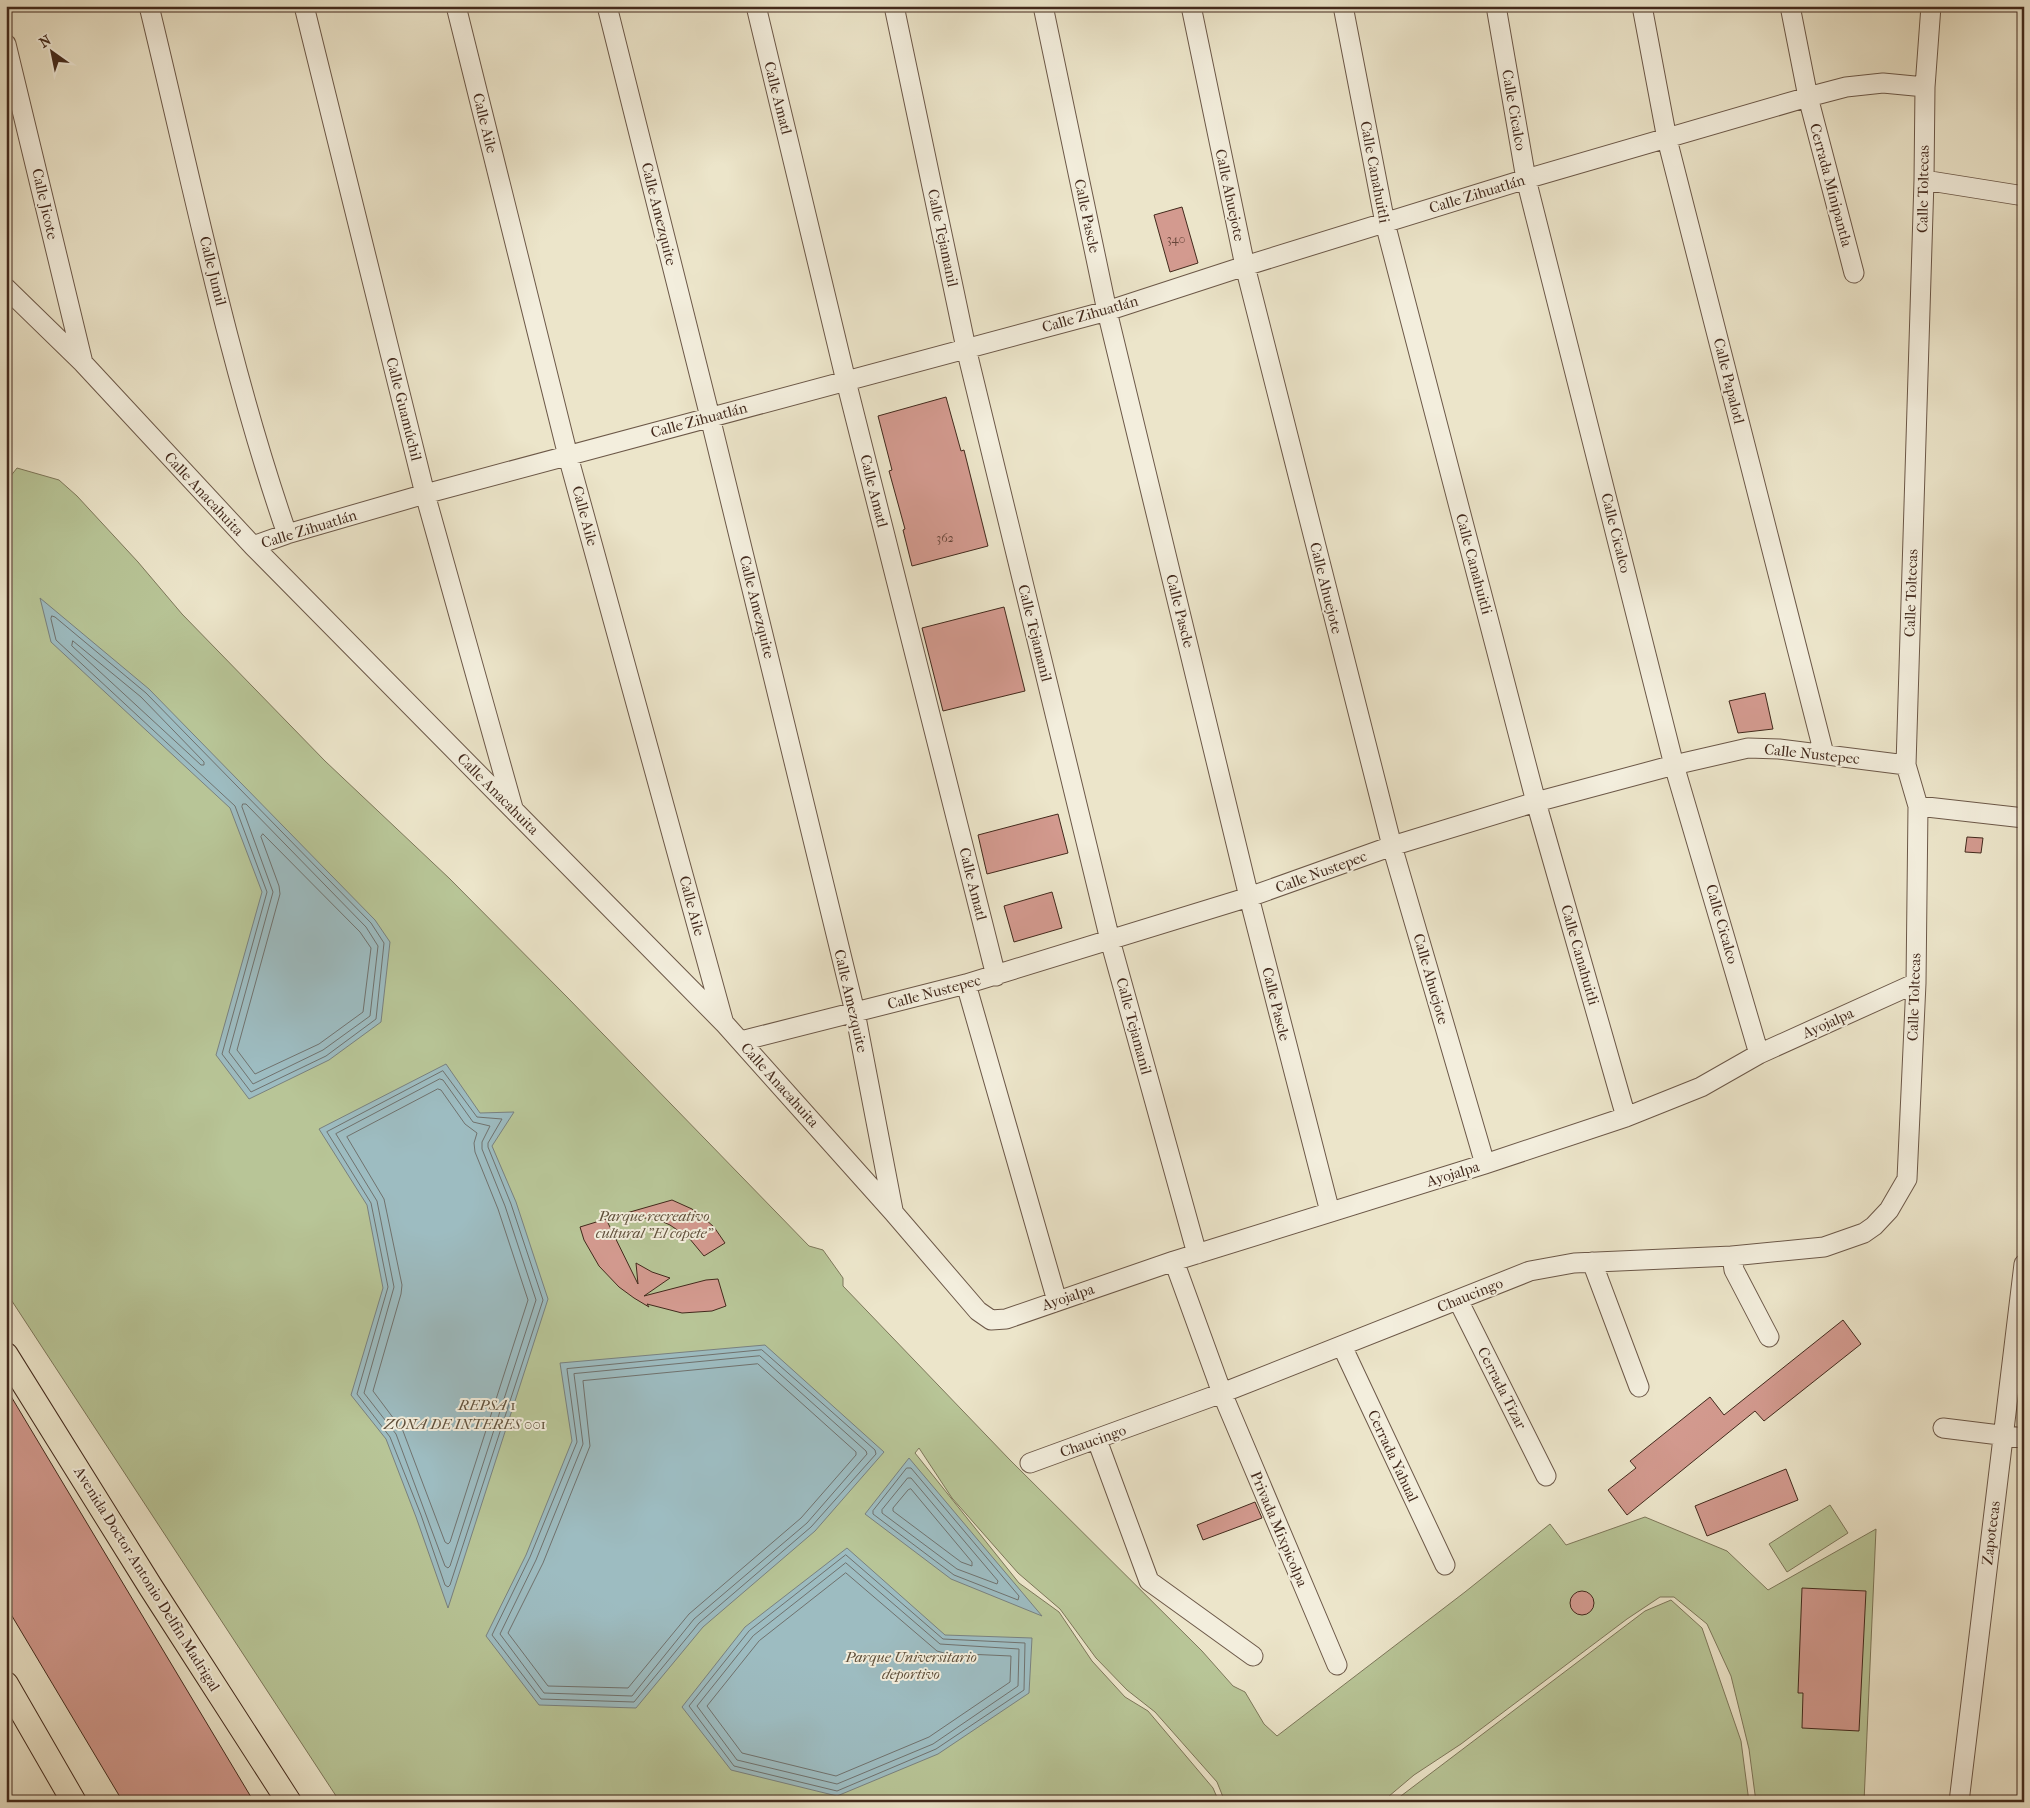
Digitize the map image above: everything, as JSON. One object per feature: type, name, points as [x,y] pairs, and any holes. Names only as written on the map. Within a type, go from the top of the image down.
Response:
[{"type":"main road","name":"Avenida Doctor Antonio Delfín Madrigal","points":[[6,1355],[150,1586],[289,1802]]},
{"type":"main road","points":[[6,1684],[74,1802]]},
{"type":"street","name":"Calle Jumil","points":[[150,6],[230,339],[287,534]]},
{"type":"street","name":"Calle Guamúchil","points":[[304,6],[425,494],[513,809]]},
{"type":"street","name":"Calle Aile","points":[[456,6],[568,456],[724,1023]]},
{"type":"street","name":"Calle Amezquite","points":[[607,6],[710,417],[855,1012],[894,1212]]},
{"type":"street","name":"Calle Amatl","points":[[756,6],[846,381],[996,976]]},
{"type":"street","name":"Calle Tejamanil","points":[[894,6],[966,348],[1110,940],[1197,1254]]},
{"type":"street","name":"Calle Pascle","points":[[1043,6],[1107,311],[1249,897],[1330,1212]]},
{"type":"street","name":"Calle Ahuejote","points":[[1192,6],[1245,266],[1392,846],[1485,1164]]},
{"type":"street","name":"Calle Canahuitli","points":[[1343,6],[1385,223],[1536,802],[1626,1117]]},
{"type":"street","name":"Calle Cicalco","points":[[1496,6],[1526,179],[1674,765],[1760,1054]]},
{"type":"street","name":"Calle Papalotl","points":[[1642,6],[1667,139],[1824,754]]},
{"type":"street","name":"Cerrada Minipantla","points":[[1790,6],[1808,97],[1854,273]]},
{"type":"street","name":"Calle Toltecas","points":[[1907,1179],[1916,983],[1918,806],[1906,765],[1924,180],[1925,87],[1932,6]]},
{"type":"street","name":"Calle Jicote","points":[[6,44],[83,363]]},
{"type":"street","name":"Calle Zihuatlán","points":[[252,546],[425,494],[1107,311],[1526,179],[1808,97],[1846,87],[1882,83],[1925,87]]},
{"type":"street","points":[[1924,180],[2024,196]]},
{"type":"street","name":"Calle Anacahuita","points":[[6,288],[83,363],[252,546],[724,1023],[894,1212],[978,1311]]},
{"type":"street","name":"Calle Nustepec","points":[[741,1041],[996,976],[1249,897],[1392,846],[1536,802],[1674,765],[1748,748],[1779,748],[1906,765]]},
{"type":"street","points":[[1918,806],[2024,818]]},
{"type":"street","name":"Ayojalpa","points":[[978,1311],[991,1320],[1006,1319],[1174,1261],[1485,1164],[1626,1117],[1701,1087],[1760,1054],[1916,983]]},
{"type":"street","points":[[966,984],[1057,1301]]},
{"type":"street","name":"Chaucingo","points":[[1030,1463],[1222,1393],[1530,1270],[1574,1262],[1732,1256],[1824,1247],[1845,1241],[1864,1233],[1874,1226],[1889,1210],[1907,1179]]},
{"type":"street","points":[[1732,1256],[1734,1270],[1769,1337]]},
{"type":"street","points":[[1174,1261],[1222,1393]]},
{"type":"street","points":[[1592,1262],[1640,1387]]},
{"type":"street","name":"Zapotecas","points":[[1959,1802],[2024,1264]]},
{"type":"street","name":"Cerrada Tizar","points":[[1458,1300],[1546,1476]]},
{"type":"street","name":"Cerrada Yahual","points":[[1342,1346],[1445,1566]]},
{"type":"street","name":"Privada Mixpicolpa","points":[[1222,1393],[1337,1665]]},
{"type":"street","points":[[1943,1428],[2024,1438]]},
{"type":"street","points":[[1097,1440],[1149,1581],[1253,1656]]},
{"type":"green space","name":"ZONA DE INTERES 001","points":[[17,468],[59,480],[77,496],[138,562],[182,614],[325,761],[450,879],[809,1246],[823,1250],[843,1278],[843,1286],[1010,1460],[1202,1651],[1233,1686],[1245,1692],[1264,1724],[1277,1736],[1465,1592],[1550,1524],[1566,1545],[1645,1517],[1727,1551],[1768,1590],[1876,1529],[1864,1802],[1756,1802],[1749,1749],[1731,1676],[1707,1624],[1674,1597],[1660,1597],[1627,1619],[1461,1744],[1414,1775],[1382,1802],[1225,1802],[1217,1782],[1155,1712],[1127,1690],[1096,1658],[1060,1609],[1018,1573],[952,1498],[919,1448],[915,1453],[1019,1583],[1059,1612],[1092,1661],[1125,1697],[1148,1711],[1213,1788],[1219,1802],[340,1802],[6,1292],[6,482]]},
{"type":"green space","points":[[1830,1505],[1848,1533],[1787,1572],[1769,1544]]},
{"type":"green space","points":[[1671,1600],[1702,1628],[1741,1741],[1749,1802],[1393,1802],[1645,1611]]},
{"type":"water","points":[[40,598],[149,689],[375,920],[390,942],[381,1022],[329,1060],[249,1099],[216,1055],[262,892],[230,808],[51,642]]},
{"type":"water","points":[[446,1064],[480,1113],[514,1112],[492,1146],[516,1202],[548,1299],[448,1608],[386,1439],[351,1395],[383,1288],[367,1205],[319,1129]]},
{"type":"water","points":[[765,1345],[884,1452],[815,1531],[703,1627],[636,1708],[539,1705],[486,1636],[526,1555],[572,1441],[560,1363]]},
{"type":"water","points":[[909,1458],[1042,1616],[951,1579],[865,1514]]},
{"type":"water","points":[[847,1548],[945,1635],[1032,1638],[1029,1693],[938,1754],[837,1796],[731,1770],[682,1707],[745,1627]]},
{"type":"building","points":[[1182,207],[1198,263],[1170,272],[1154,215]]},
{"type":"building","points":[[946,397],[961,451],[964,450],[988,546],[912,566],[903,530],[905,529],[889,471],[892,470],[878,416]]},
{"type":"building","points":[[1004,607],[1025,691],[943,711],[922,628]]},
{"type":"building","points":[[1765,693],[1773,729],[1738,733],[1729,701]]},
{"type":"building","points":[[1058,814],[1068,853],[987,874],[978,835]]},
{"type":"building","points":[[1967,837],[1983,838],[1981,853],[1965,852]]},
{"type":"building","points":[[1052,892],[1062,928],[1014,942],[1004,906]]},
{"type":"building","points":[[672,1200],[692,1209],[705,1219],[714,1227],[725,1243],[704,1256],[689,1238],[670,1225],[661,1221],[623,1214]]},
{"type":"building","points":[[606,1219],[638,1284],[636,1263],[652,1272],[670,1278],[644,1296],[706,1280],[718,1279],[726,1306],[712,1311],[682,1313],[647,1304],[649,1307],[634,1298],[619,1287],[599,1266],[584,1240],[580,1227]]},
{"type":"building","points":[[1843,1320],[1861,1344],[1764,1421],[1755,1411],[1627,1515],[1608,1490],[1636,1468],[1630,1461],[1710,1397],[1724,1415]]},
{"type":"building","points":[[6,1388],[254,1802],[123,1802],[6,1606]]},
{"type":"building","points":[[1786,1469],[1798,1500],[1707,1536],[1695,1506]]},
{"type":"building","points":[[1255,1502],[1262,1518],[1203,1540],[1197,1525]]},
{"type":"building","points":[[1802,1588],[1866,1591],[1859,1731],[1802,1728],[1803,1693],[1798,1693]]},
{"type":"building","points":[[1582,1591],[1590,1595],[1594,1603],[1590,1611],[1582,1615],[1574,1611],[1570,1603],[1574,1595]]},
{"type":"park label","name":"Parque recreativo cultural \"El copete\"","points":[[654,1224]]},
{"type":"park label","name":"REPSA 1","points":[[487,1405]]},
{"type":"park label","name":"Parque Universitario deportivo","points":[[911,1666]]}]
